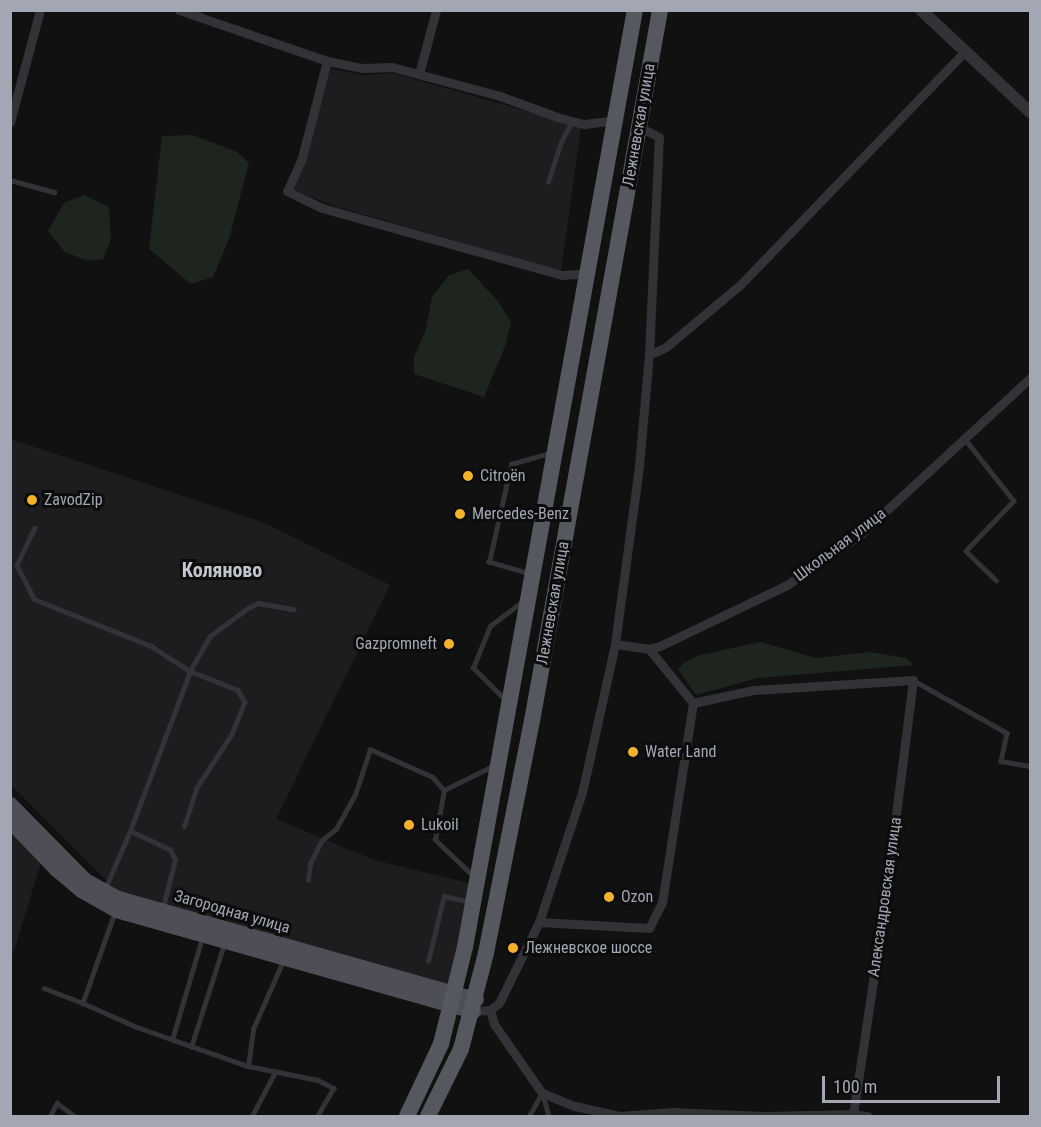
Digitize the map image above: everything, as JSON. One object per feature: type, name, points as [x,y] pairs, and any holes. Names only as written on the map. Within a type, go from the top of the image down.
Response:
[{"type":"highway","name":"Лежневская улица","points":[[407,1116],[441,1044],[453,999],[473,902],[635,10]]},
{"type":"highway","name":"Лежневская улица","points":[[428,1116],[480,1006],[660,10]]},
{"type":"main road","name":"Загородная улица","points":[[10,804],[79,874],[104,892],[453,999]]},
{"type":"main road","name":"Загородная улица","points":[[10,821],[81,890],[116,910],[284,958],[480,1006]]},
{"type":"street","points":[[10,122],[40,10]]},
{"type":"street","points":[[178,10],[327,61],[363,68],[392,67],[500,96],[584,124],[615,120]]},
{"type":"street","points":[[419,74],[436,10]]},
{"type":"street","points":[[921,10],[1030,112]]},
{"type":"street","points":[[649,355],[666,347],[740,285],[965,51]]},
{"type":"street","points":[[327,61],[302,158],[287,191],[322,208],[562,274],[588,273]]},
{"type":"street","points":[[480,1006],[500,1004],[538,922],[582,793],[615,644],[639,466],[649,355],[659,137],[639,127]]},
{"type":"street","name":"Школьная улица","points":[[649,649],[787,585],[861,532],[1030,378]]},
{"type":"street","points":[[538,922],[649,928],[662,903],[693,703],[649,649],[615,644]]},
{"type":"street","points":[[693,703],[753,690],[913,680]]},
{"type":"street","name":"Александровская улица","points":[[853,1114],[885,902],[913,680]]},
{"type":"street","points":[[480,1006],[542,1093],[575,1106],[620,1116],[673,1112],[766,1116],[853,1114],[868,1116]]},
{"type":"lane","points":[[548,182],[561,142],[573,121]]},
{"type":"lane","points":[[10,180],[54,192]]},
{"type":"lane","points":[[965,439],[1014,501],[966,551],[996,580]]},
{"type":"lane","points":[[533,574],[489,562],[511,464],[556,451]]},
{"type":"lane","points":[[35,528],[17,565],[34,599],[151,646],[190,671],[238,690],[245,702],[231,736],[197,788],[186,826]]},
{"type":"lane","points":[[509,704],[473,668],[490,626],[530,596]]},
{"type":"lane","points":[[104,892],[130,831],[190,671],[210,636],[258,603],[293,609]]},
{"type":"lane","points":[[913,680],[1007,733],[1001,761],[1030,766]]},
{"type":"lane","points":[[308,880],[310,864],[321,841],[336,829],[355,795],[370,749],[433,777],[444,790]]},
{"type":"lane","points":[[444,790],[498,764]]},
{"type":"lane","points":[[444,790],[435,840],[477,880]]},
{"type":"lane","points":[[130,831],[170,850],[176,860],[162,911]]},
{"type":"lane","points":[[428,961],[444,896],[473,902]]},
{"type":"lane","points":[[83,1003],[116,910]]},
{"type":"lane","points":[[172,1040],[203,935]]},
{"type":"lane","points":[[191,1047],[225,941]]},
{"type":"lane","points":[[248,1066],[253,1029],[284,958]]},
{"type":"lane","points":[[44,988],[191,1047],[248,1066],[318,1080],[334,1088],[318,1116]]},
{"type":"lane","points":[[252,1116],[275,1072]]},
{"type":"lane","points":[[529,1116],[542,1093]]},
{"type":"lane","points":[[542,1093],[549,1116]]},
{"type":"lane","points":[[50,1116],[57,1103],[75,1116]]},
{"type":"shaded area","points":[[331,69],[363,75],[393,73],[581,127],[561,271],[334,206],[294,190]]},
{"type":"shaded area","points":[[193,135],[237,152],[249,163],[229,239],[213,277],[191,284],[149,249],[162,136]]},
{"type":"shaded area","points":[[84,195],[109,207],[111,239],[103,259],[88,261],[65,252],[48,231],[64,203]]},
{"type":"shaded area","points":[[468,269],[497,300],[511,322],[506,344],[484,397],[414,374],[414,357],[426,329],[432,297],[449,275]]},
{"type":"shaded area","points":[[10,439],[262,522],[390,585],[276,819],[374,860],[469,883],[451,985],[117,891],[11,785]]},
{"type":"shaded area","points":[[761,642],[815,658],[870,652],[906,658],[914,665],[758,678],[696,695],[678,669],[684,663],[700,655]]},
{"type":"shaded area","points":[[11,825],[42,859],[11,961]]},
{"type":"place","name":"Citroën","points":[[468,476]]},
{"type":"place","name":"ZavodZip","points":[[32,500]]},
{"type":"place","name":"Mercedes-Benz","points":[[460,514]]},
{"type":"place","name":"Gazpromneft","points":[[449,644]]},
{"type":"place","name":"Water Land","points":[[633,752]]},
{"type":"place","name":"Lukoil","points":[[409,825]]},
{"type":"place","name":"Ozon","points":[[609,897]]},
{"type":"place","name":"Лежневское шоссе","points":[[513,948]]},
{"type":"district","name":"Коляново","points":[[222,570]]}]
